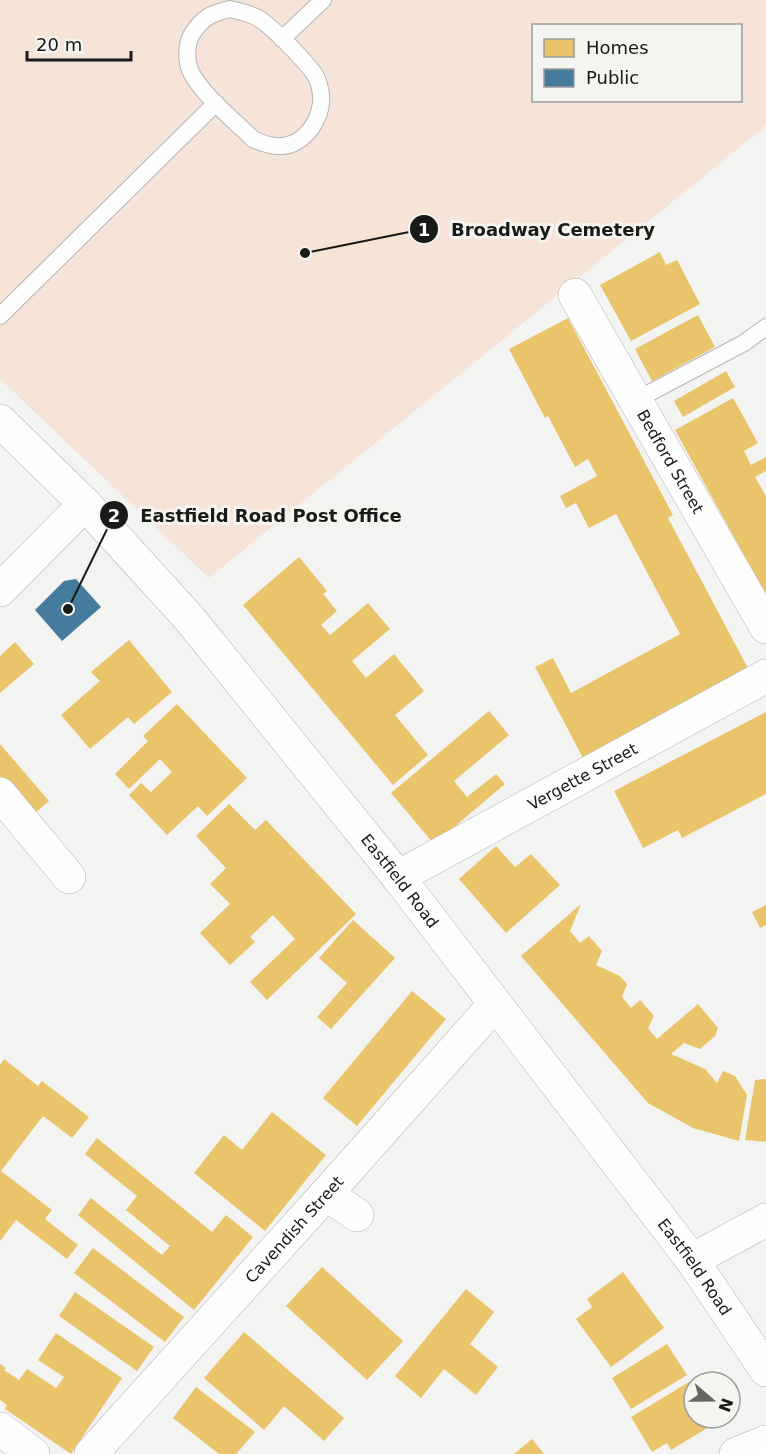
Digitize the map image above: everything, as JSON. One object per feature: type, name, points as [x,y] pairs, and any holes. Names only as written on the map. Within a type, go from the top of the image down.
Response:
[{"type":"street","name":"Bedford Street","points":[[575,295],[766,627]]},
{"type":"street","name":"Eastfield Road","points":[[0,421],[85,504],[189,618],[398,877],[692,1260],[766,1370]]},
{"type":"street","points":[[0,590],[85,504]]},
{"type":"street","name":"Vergette Street","points":[[398,877],[766,676]]},
{"type":"street","points":[[0,794],[69,877]]},
{"type":"street","name":"Cavendish Street","points":[[91,1454],[495,1004]]},
{"type":"street","points":[[326,1194],[357,1215]]},
{"type":"street","points":[[692,1260],[766,1220]]},
{"type":"street","points":[[0,1429],[33,1454]]},
{"type":"street","points":[[736,1454],[766,1442]]},
{"type":"lane","points":[[282,39],[323,0]]},
{"type":"lane","points":[[230,9],[257,17],[282,39],[315,74],[321,89],[321,105],[316,121],[305,135],[293,143],[280,146],[263,144],[253,139],[216,103],[199,86],[189,69],[187,54],[189,38],[198,24],[209,15],[230,9]]},
{"type":"lane","points":[[0,315],[216,103]]},
{"type":"lane","points":[[636,400],[744,343],[766,327]]},
{"type":"shaded area","points":[[0,0],[766,0],[766,126],[209,578],[0,379]]},
{"type":"building: Homes","points":[[660,252],[666,265],[677,260],[700,304],[631,341],[600,285]]},
{"type":"building: Homes","points":[[698,315],[715,347],[652,381],[635,349]]},
{"type":"building: Homes","points":[[568,318],[673,515],[668,518],[749,670],[583,758],[535,667],[553,658],[571,693],[680,634],[616,514],[589,528],[576,503],[566,508],[560,496],[597,476],[588,459],[575,467],[548,416],[545,418],[509,349]]},
{"type":"building: Homes","points":[[726,371],[735,387],[683,417],[674,401]]},
{"type":"building: Homes","points":[[733,398],[758,443],[744,451],[751,465],[766,457],[766,471],[755,477],[766,496],[766,595],[675,430]]},
{"type":"building: Homes","points":[[299,557],[327,591],[323,594],[337,611],[321,625],[330,635],[368,603],[390,629],[352,661],[366,678],[394,654],[424,691],[395,715],[428,755],[393,785],[243,605]]},
{"type":"building: Homes","points":[[129,640],[172,692],[134,724],[128,717],[90,749],[61,715],[100,681],[91,672]]},
{"type":"building: Homes","points":[[15,642],[34,664],[0,693],[0,656]]},
{"type":"building: Homes","points":[[177,704],[247,778],[207,816],[198,806],[167,835],[129,795],[141,783],[151,792],[172,772],[160,759],[129,789],[115,774],[148,741],[143,736]]},
{"type":"building: Homes","points":[[489,711],[509,735],[454,781],[467,797],[496,774],[505,784],[434,844],[391,793]]},
{"type":"building: Homes","points":[[766,712],[766,794],[682,838],[678,830],[643,848],[614,791]]},
{"type":"building: Homes","points":[[0,744],[49,801],[33,815],[0,777]]},
{"type":"building: Homes","points":[[229,804],[255,830],[266,820],[356,914],[267,1000],[250,982],[295,939],[273,915],[250,937],[255,942],[230,965],[200,933],[230,904],[210,884],[226,868],[196,836]]},
{"type":"building: Homes","points":[[496,846],[515,867],[531,854],[560,885],[506,933],[459,879]]},
{"type":"building: Homes","points":[[581,904],[570,931],[580,943],[589,936],[602,951],[596,965],[620,976],[627,984],[622,997],[631,1008],[640,1000],[654,1016],[648,1028],[657,1039],[698,1004],[718,1028],[715,1036],[700,1049],[684,1043],[671,1054],[705,1069],[717,1083],[723,1071],[735,1076],[747,1095],[739,1141],[693,1128],[648,1103],[521,956]]},
{"type":"building: Homes","points":[[766,905],[766,925],[760,928],[752,912]]},
{"type":"building: Homes","points":[[353,920],[395,958],[331,1029],[317,1017],[347,983],[319,958]]},
{"type":"building: Homes","points":[[412,991],[446,1019],[357,1126],[323,1098]]},
{"type":"building: Homes","points":[[4,1059],[38,1086],[42,1081],[89,1117],[72,1138],[43,1116],[1,1171],[52,1210],[45,1219],[78,1245],[67,1259],[16,1220],[0,1241],[0,1065]]},
{"type":"building: Homes","points":[[766,1079],[766,1142],[745,1140],[755,1080]]},
{"type":"building: Homes","points":[[272,1112],[326,1155],[265,1231],[194,1173],[224,1135],[242,1150]]},
{"type":"building: Homes","points":[[97,1138],[212,1232],[226,1215],[253,1237],[194,1310],[78,1215],[91,1198],[162,1255],[170,1246],[126,1210],[137,1196],[85,1154]]},
{"type":"building: Homes","points":[[93,1248],[184,1317],[165,1342],[74,1273]]},
{"type":"building: Homes","points":[[322,1267],[403,1341],[367,1380],[286,1306]]},
{"type":"building: Homes","points":[[623,1272],[664,1328],[611,1367],[576,1319],[592,1307],[587,1299]]},
{"type":"building: Homes","points":[[466,1289],[494,1312],[470,1344],[498,1367],[476,1395],[444,1369],[421,1398],[395,1376]]},
{"type":"building: Homes","points":[[75,1292],[154,1347],[137,1371],[59,1316]]},
{"type":"building: Homes","points":[[244,1332],[344,1418],[324,1441],[284,1406],[264,1430],[204,1378]]},
{"type":"building: Homes","points":[[56,1333],[122,1378],[71,1454],[5,1409],[7,1405],[0,1400],[0,1364],[6,1368],[4,1370],[19,1380],[27,1369],[56,1388],[64,1377],[38,1360]]},
{"type":"building: Homes","points":[[667,1344],[684,1370],[682,1378],[631,1409],[612,1378]]},
{"type":"building: Homes","points":[[682,1386],[682,1430],[704,1430],[671,1450],[667,1443],[652,1452],[631,1417]]},
{"type":"building: Homes","points":[[196,1387],[255,1432],[236,1454],[219,1454],[173,1418]]},
{"type":"building: Homes","points":[[532,1439],[544,1454],[514,1454]]},
{"type":"building: Public","points":[[76,579],[101,607],[62,641],[35,610],[64,581]]},
{"type":"place","name":"Broadway Cemetery","points":[[305,253]]},
{"type":"place","name":"Eastfield Road Post Office","points":[[68,609]]}]
